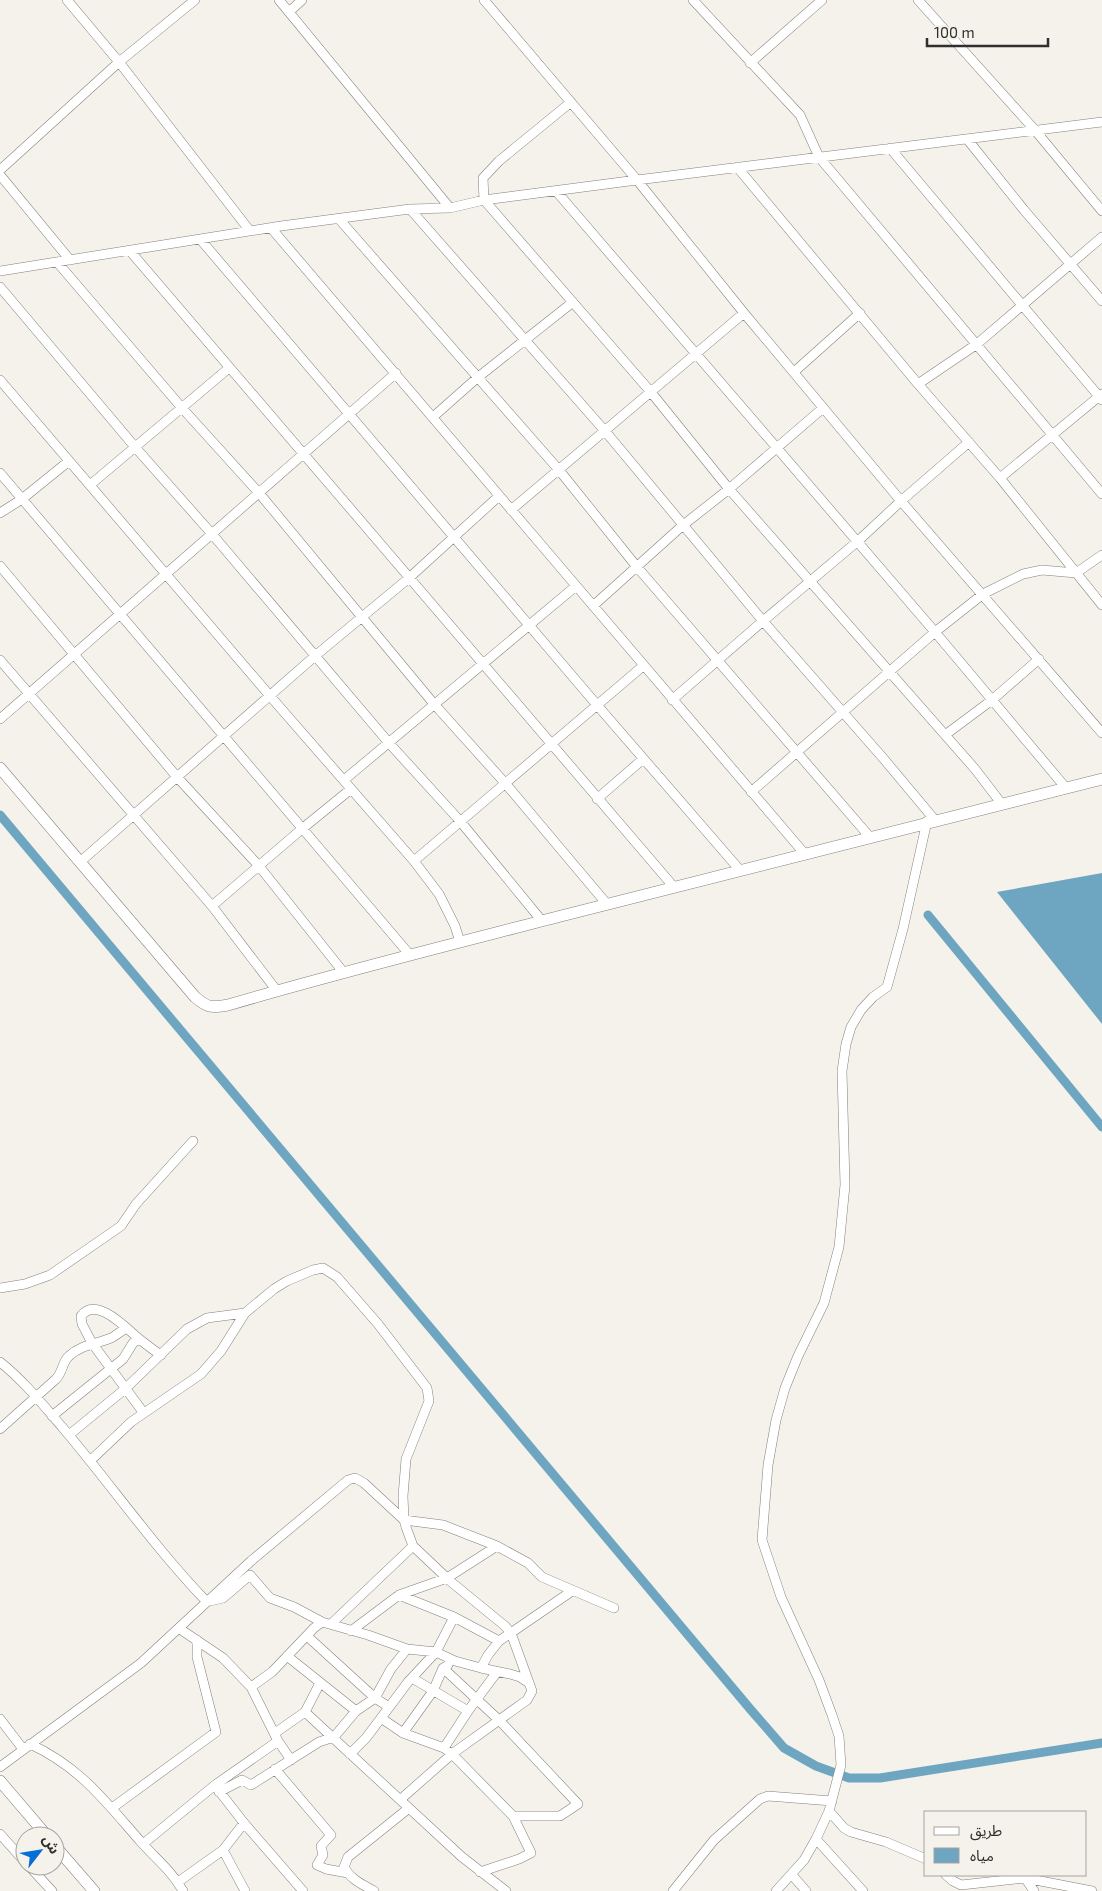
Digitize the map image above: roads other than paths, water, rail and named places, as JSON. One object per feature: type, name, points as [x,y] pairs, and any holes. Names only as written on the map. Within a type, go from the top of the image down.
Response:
[{"type":"street","points":[[67,0],[119,62],[250,231]]},
{"type":"street","points":[[0,170],[119,62],[195,0]]},
{"type":"street","points":[[279,0],[450,208]]},
{"type":"street","points":[[289,12],[302,0]]},
{"type":"street","points":[[484,0],[638,180],[744,313],[901,501],[984,594],[1102,733]]},
{"type":"street","points":[[750,63],[822,0]]},
{"type":"street","points":[[918,0],[1034,129],[1102,211]]},
{"type":"street","points":[[695,1],[750,63],[800,115],[820,157],[1102,494]]},
{"type":"street","points":[[571,102],[499,160],[483,178],[484,200],[650,391],[729,489],[945,734],[1001,803]]},
{"type":"street","points":[[0,272],[250,231],[410,209],[450,208],[484,200],[1034,129],[1102,122]]},
{"type":"street","points":[[967,139],[1102,302]]},
{"type":"street","points":[[890,148],[1101,397],[1000,478]]},
{"type":"street","points":[[737,167],[918,384],[1000,478],[1102,605]]},
{"type":"street","points":[[0,175],[70,260]]},
{"type":"street","points":[[556,191],[778,447],[1066,788]]},
{"type":"street","points":[[410,209],[605,431],[682,526],[842,711],[930,820]]},
{"type":"street","points":[[339,219],[560,470],[637,566],[869,836]]},
{"type":"street","points":[[271,228],[804,853]]},
{"type":"street","points":[[918,384],[978,344],[1102,237]]},
{"type":"street","points":[[200,239],[528,625],[739,869]]},
{"type":"street","points":[[130,250],[673,886]]},
{"type":"street","points":[[58,262],[182,408],[259,493],[434,704],[505,783],[606,903]]},
{"type":"street","points":[[0,288],[389,743],[460,821],[542,921]]},
{"type":"street","points":[[433,417],[477,378],[572,302]]},
{"type":"street","points":[[511,510],[744,313]]},
{"type":"street","points":[[794,372],[860,313]]},
{"type":"street","points":[[90,485],[229,368]]},
{"type":"street","points":[[0,719],[396,373]]},
{"type":"street","points":[[1,382],[414,861],[439,894],[455,926],[460,942]]},
{"type":"street","points":[[593,606],[682,526],[729,489],[824,408]]},
{"type":"street","points":[[672,700],[858,542],[901,501],[969,442]]},
{"type":"street","points":[[0,513],[22,499],[69,461]]},
{"type":"street","points":[[0,473],[410,955]]},
{"type":"street","points":[[80,862],[315,656],[409,578],[498,496]]},
{"type":"street","points":[[752,792],[842,711],[935,632],[984,594],[1023,574],[1042,570],[1076,573],[1102,554]]},
{"type":"street","points":[[0,566],[177,777],[259,866],[344,973]]},
{"type":"street","points":[[344,780],[576,586]]},
{"type":"street","points":[[945,734],[992,700],[1039,659]]},
{"type":"street","points":[[0,660],[212,906],[277,991]]},
{"type":"street","points":[[414,861],[643,666]]},
{"type":"street","points":[[597,799],[643,759]]},
{"type":"street","points":[[0,768],[195,997],[205,1006],[213,1008],[606,903],[930,820],[1102,779]]},
{"type":"street","points":[[212,906],[302,828],[351,789]]},
{"type":"street","points":[[776,1891],[804,1860],[816,1838],[829,1811],[841,1765],[839,1736],[832,1715],[819,1680],[781,1596],[762,1540],[764,1504],[776,1420],[785,1388],[798,1356],[824,1303],[839,1247],[845,1184],[842,1071],[846,1044],[851,1027],[861,1010],[873,997],[887,987],[930,820]]},
{"type":"street","points":[[0,1288],[25,1284],[50,1275],[121,1226],[136,1204],[193,1141]]},
{"type":"street","points":[[91,1460],[143,1412],[201,1374],[221,1351],[244,1313],[274,1289],[287,1280],[323,1268],[337,1277],[378,1324],[427,1388],[429,1395],[429,1401],[406,1459],[403,1496],[404,1520],[413,1546],[511,1633],[532,1691],[527,1700],[452,1754],[401,1799]]},
{"type":"street","points":[[143,1412],[92,1342],[81,1319],[84,1312],[87,1310],[104,1311],[161,1355]]},
{"type":"street","points":[[69,1435],[125,1389],[176,1339],[200,1321],[207,1318],[244,1313]]},
{"type":"street","points":[[0,1430],[60,1376],[64,1362],[68,1357],[92,1342],[112,1337],[126,1328]]},
{"type":"street","points":[[52,1416],[123,1358],[133,1343],[139,1339]]},
{"type":"street","points":[[0,1362],[14,1373],[37,1397],[91,1460],[177,1570],[208,1602]]},
{"type":"street","points":[[0,1767],[134,1668],[180,1629],[251,1561],[348,1480],[355,1478],[364,1483],[404,1520],[443,1525],[497,1546],[528,1564],[542,1577],[614,1608]]},
{"type":"street","points":[[251,1687],[272,1672],[307,1636],[327,1623],[413,1546]]},
{"type":"street","points":[[351,1631],[399,1595],[447,1578],[497,1546]]},
{"type":"street","points":[[208,1602],[223,1598],[250,1575],[270,1598],[327,1623],[368,1635],[408,1650],[436,1652],[455,1661],[520,1677],[530,1684]]},
{"type":"street","points":[[481,1668],[488,1654],[499,1641],[572,1591]]},
{"type":"street","points":[[399,1595],[454,1617],[499,1641]]},
{"type":"street","points":[[350,1754],[366,1738],[389,1706],[436,1652],[454,1617]]},
{"type":"street","points":[[180,1629],[223,1658],[251,1687],[276,1737],[291,1760]]},
{"type":"street","points":[[307,1636],[375,1698],[389,1706]]},
{"type":"street","points":[[112,1808],[216,1732],[197,1657],[197,1640]]},
{"type":"street","points":[[217,1788],[242,1780],[251,1785],[319,1742],[334,1738],[356,1711],[375,1698],[391,1669],[408,1650]]},
{"type":"street","points":[[287,1656],[356,1711]]},
{"type":"street","points":[[403,1733],[433,1691],[443,1668],[455,1661]]},
{"type":"street","points":[[443,1668],[500,1720],[578,1804],[560,1816],[513,1816]]},
{"type":"street","points":[[444,1748],[497,1672]]},
{"type":"street","points":[[412,1678],[468,1711]]},
{"type":"street","points":[[143,1844],[217,1788],[305,1712],[320,1683]]},
{"type":"street","points":[[305,1712],[462,1857],[506,1891]]},
{"type":"street","points":[[381,1718],[403,1733],[444,1748],[513,1816],[531,1853],[480,1872]]},
{"type":"street","points":[[0,1719],[26,1746],[48,1752],[70,1767],[112,1808],[143,1844],[167,1867],[180,1887],[223,1850],[244,1823]]},
{"type":"street","points":[[274,1769],[331,1835],[321,1846],[323,1855],[316,1864],[326,1869],[348,1874]]},
{"type":"street","points":[[0,1781],[38,1826]]},
{"type":"street","points":[[217,1788],[244,1823],[303,1891]]},
{"type":"street","points":[[674,1891],[714,1840],[760,1799],[768,1796],[832,1801]]},
{"type":"street","points":[[374,1891],[353,1880],[348,1874],[344,1868],[348,1857],[409,1808]]},
{"type":"street","points":[[829,1811],[844,1828],[851,1832],[886,1842],[924,1859]]},
{"type":"street","points":[[0,1834],[15,1851]]},
{"type":"street","points":[[816,1838],[863,1891]]},
{"type":"street","points":[[223,1850],[245,1891]]},
{"type":"street","points":[[65,1858],[94,1891]]},
{"type":"street","points":[[792,1875],[806,1891]]},
{"type":"street","points":[[38,1876],[52,1891]]},
{"type":"street","points":[[947,1876],[956,1883],[968,1886],[1025,1878],[1092,1891]]},
{"type":"street","points":[[1025,1878],[1034,1891]]},
{"type":"water","points":[[1102,873],[1102,1024],[997,892]]},
{"type":"waterway","points":[[0,815],[784,1748],[816,1766],[849,1778],[880,1778],[1102,1743]]},
{"type":"waterway","points":[[928,915],[1102,1127]]}]
